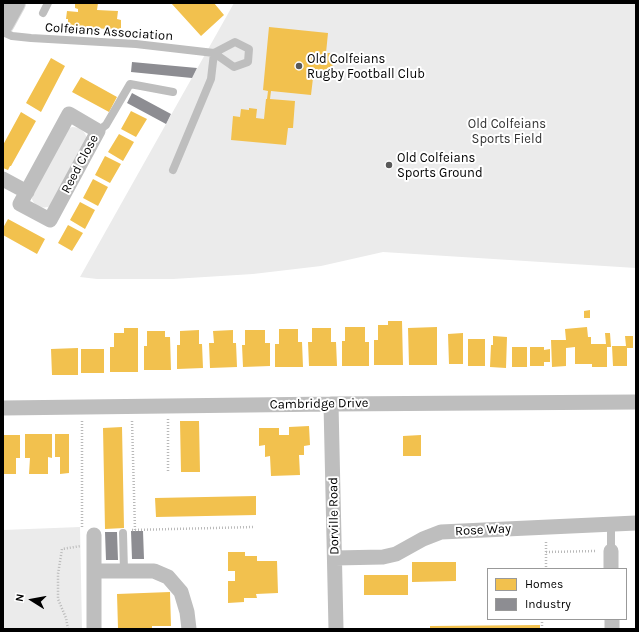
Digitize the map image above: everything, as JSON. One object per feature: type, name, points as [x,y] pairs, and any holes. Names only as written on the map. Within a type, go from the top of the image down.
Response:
[{"type":"highway","points":[[3,23],[14,3]]},
{"type":"street","name":"Reed Close","points":[[69,114],[98,131],[50,220],[20,204],[27,192],[69,114]]},
{"type":"street","points":[[3,179],[27,192]]},
{"type":"street","name":"Cambridge Drive","points":[[3,408],[636,402]]},
{"type":"street","name":"Dorville Road","points":[[331,404],[336,629]]},
{"type":"street","name":"Rose Way","points":[[335,558],[383,557],[396,554],[423,539],[441,532],[636,523]]},
{"type":"street","points":[[94,539],[94,629]]},
{"type":"street","points":[[611,551],[611,568]]},
{"type":"street","points":[[94,571],[154,571],[168,576],[181,592],[187,612],[189,629]]},
{"type":"lane","points":[[43,13],[48,3]]},
{"type":"lane","name":"Colfeians Association","points":[[3,32],[12,36],[30,38],[136,44],[214,53],[211,79],[173,170]]},
{"type":"lane","points":[[98,131],[106,125],[130,84],[173,92]]},
{"type":"lane","points":[[611,525],[611,551]]},
{"type":"lane","points":[[124,571],[126,532]]},
{"type":"path","points":[[132,406],[135,530]]},
{"type":"path","points":[[168,406],[168,471]]},
{"type":"path","points":[[68,629],[66,618],[58,599],[58,574],[62,549],[94,539],[94,531],[82,531],[82,407]]},
{"type":"path","points":[[126,532],[135,530],[254,527]]},
{"type":"path","points":[[546,527],[546,568]]},
{"type":"path","points":[[546,552],[611,551]]},
{"type":"green space","name":"Old Colfeians Sports Field","points":[[234,3],[636,3],[636,268],[383,252],[321,266],[253,274],[173,279],[97,279],[80,277]]},
{"type":"green space","points":[[72,127],[82,130],[87,140],[51,206],[38,206],[33,202],[31,195],[68,129]]},
{"type":"green space","points":[[80,527],[82,629],[3,629],[3,530]]},
{"type":"building: Homes","points":[[75,3],[98,3],[97,10],[118,11],[117,19],[121,20],[121,30],[68,26],[68,19],[66,19],[67,11],[78,12],[78,9],[75,8]]},
{"type":"building: Homes","points":[[171,3],[214,3],[224,15],[201,36]]},
{"type":"building: Homes","name":"Old Colfeians Rugby Football Club","points":[[269,27],[328,33],[326,53],[334,53],[331,79],[313,78],[311,95],[271,91],[270,99],[295,101],[293,128],[288,128],[286,145],[231,140],[233,116],[240,117],[241,109],[257,109],[256,118],[264,119],[268,91],[263,90]]},
{"type":"building: Homes","points":[[51,58],[65,66],[41,112],[26,103]]},
{"type":"building: Homes","points":[[81,77],[117,97],[109,112],[72,92]]},
{"type":"building: Homes","points":[[131,111],[147,119],[136,137],[121,129]]},
{"type":"building: Homes","points":[[21,112],[36,121],[8,170],[3,168],[3,145]]},
{"type":"building: Homes","points":[[119,134],[134,142],[123,161],[108,152]]},
{"type":"building: Homes","points":[[105,156],[121,164],[110,183],[95,175]]},
{"type":"building: Homes","points":[[93,179],[108,187],[98,206],[83,198]]},
{"type":"building: Homes","points":[[80,202],[95,210],[85,229],[70,220]]},
{"type":"building: Homes","points":[[8,219],[45,239],[37,254],[3,235],[3,228]]},
{"type":"building: Homes","points":[[68,225],[83,233],[72,251],[58,243]]},
{"type":"building: Homes","points":[[590,310],[590,318],[584,318],[584,311]]},
{"type":"building: Homes","points":[[388,321],[402,321],[403,365],[374,365],[374,340],[378,340],[378,325],[388,325]]},
{"type":"building: Homes","points":[[345,327],[365,327],[365,342],[369,342],[369,366],[342,366],[342,341],[345,341]]},
{"type":"building: Homes","points":[[437,327],[437,365],[409,365],[408,328]]},
{"type":"building: Homes","points":[[587,327],[588,337],[591,337],[591,344],[606,344],[605,333],[610,333],[611,347],[607,347],[607,367],[592,367],[592,364],[575,364],[575,347],[566,348],[566,366],[552,367],[551,340],[566,340],[565,329]]},
{"type":"building: Homes","points":[[124,328],[138,328],[138,372],[110,372],[110,347],[114,347],[114,333],[124,333]]},
{"type":"building: Homes","points":[[312,328],[331,328],[331,342],[336,342],[337,366],[309,366],[308,342],[312,342]]},
{"type":"building: Homes","points":[[279,329],[298,329],[298,342],[302,342],[303,367],[275,367],[275,344],[279,344]]},
{"type":"building: Homes","points":[[199,330],[199,344],[202,344],[203,368],[177,369],[177,345],[180,345],[180,331]]},
{"type":"building: Homes","points":[[233,330],[233,343],[236,343],[237,367],[210,368],[209,343],[214,343],[213,331]]},
{"type":"building: Homes","points":[[245,330],[265,330],[265,343],[270,343],[270,366],[243,367],[242,345],[245,345]]},
{"type":"building: Homes","points":[[147,331],[165,331],[165,337],[170,337],[171,370],[144,370],[144,346],[147,346]]},
{"type":"building: Homes","points":[[463,333],[463,364],[449,364],[448,334]]},
{"type":"building: Homes","points":[[493,336],[507,337],[506,368],[490,367]]},
{"type":"building: Homes","points":[[625,336],[633,336],[633,348],[627,348],[627,366],[613,366],[612,346],[626,346]]},
{"type":"building: Homes","points":[[468,339],[485,339],[485,366],[468,366]]},
{"type":"building: Homes","points":[[512,347],[527,347],[527,367],[512,367]]},
{"type":"building: Homes","points":[[530,347],[544,347],[544,350],[550,349],[550,362],[544,362],[544,366],[530,366]]},
{"type":"building: Homes","points":[[78,348],[78,375],[52,375],[51,349]]},
{"type":"building: Homes","points":[[81,349],[104,349],[104,373],[81,373]]},
{"type":"building: Homes","points":[[180,421],[199,421],[200,472],[181,472]]},
{"type":"building: Homes","points":[[309,426],[310,445],[304,446],[304,455],[299,455],[300,475],[271,476],[270,456],[265,457],[265,445],[259,446],[259,428],[279,428],[279,435],[289,435],[289,427]]},
{"type":"building: Homes","points":[[122,427],[124,528],[105,529],[103,428]]},
{"type":"building: Homes","points":[[25,434],[52,434],[52,458],[48,457],[48,474],[29,474],[30,458],[25,458]]},
{"type":"building: Homes","points":[[55,434],[69,434],[69,473],[60,474],[60,457],[55,457]]},
{"type":"building: Homes","points":[[3,435],[20,435],[20,458],[16,458],[16,474],[3,474]]},
{"type":"building: Homes","points":[[421,435],[421,456],[403,456],[403,436]]},
{"type":"building: Homes","points":[[256,496],[256,515],[156,517],[155,498]]},
{"type":"building: Homes","points":[[228,552],[245,552],[245,556],[257,556],[257,561],[277,561],[278,593],[256,594],[257,598],[244,598],[244,602],[228,603],[228,581],[235,581],[235,571],[228,571]]},
{"type":"building: Homes","points":[[412,562],[456,562],[456,581],[412,582]]},
{"type":"building: Homes","points":[[364,575],[408,575],[408,595],[364,595]]},
{"type":"building: Homes","points":[[170,592],[171,626],[152,626],[152,629],[118,628],[117,594]]},
{"type":"building: Homes","points":[[540,625],[540,629],[430,629],[430,626]]},
{"type":"building: Industry","points":[[132,62],[197,68],[192,78],[131,72]]},
{"type":"building: Industry","points":[[132,93],[171,114],[166,124],[127,103]]},
{"type":"building: Industry","points":[[131,531],[143,531],[144,559],[132,559]]},
{"type":"building: Industry","points":[[105,532],[117,532],[118,560],[106,560]]},
{"type":"place","name":"Old Colfeians Rugby Football Club","points":[[299,66]]},
{"type":"place","name":"Old Colfeians Sports Ground","points":[[389,165]]}]
